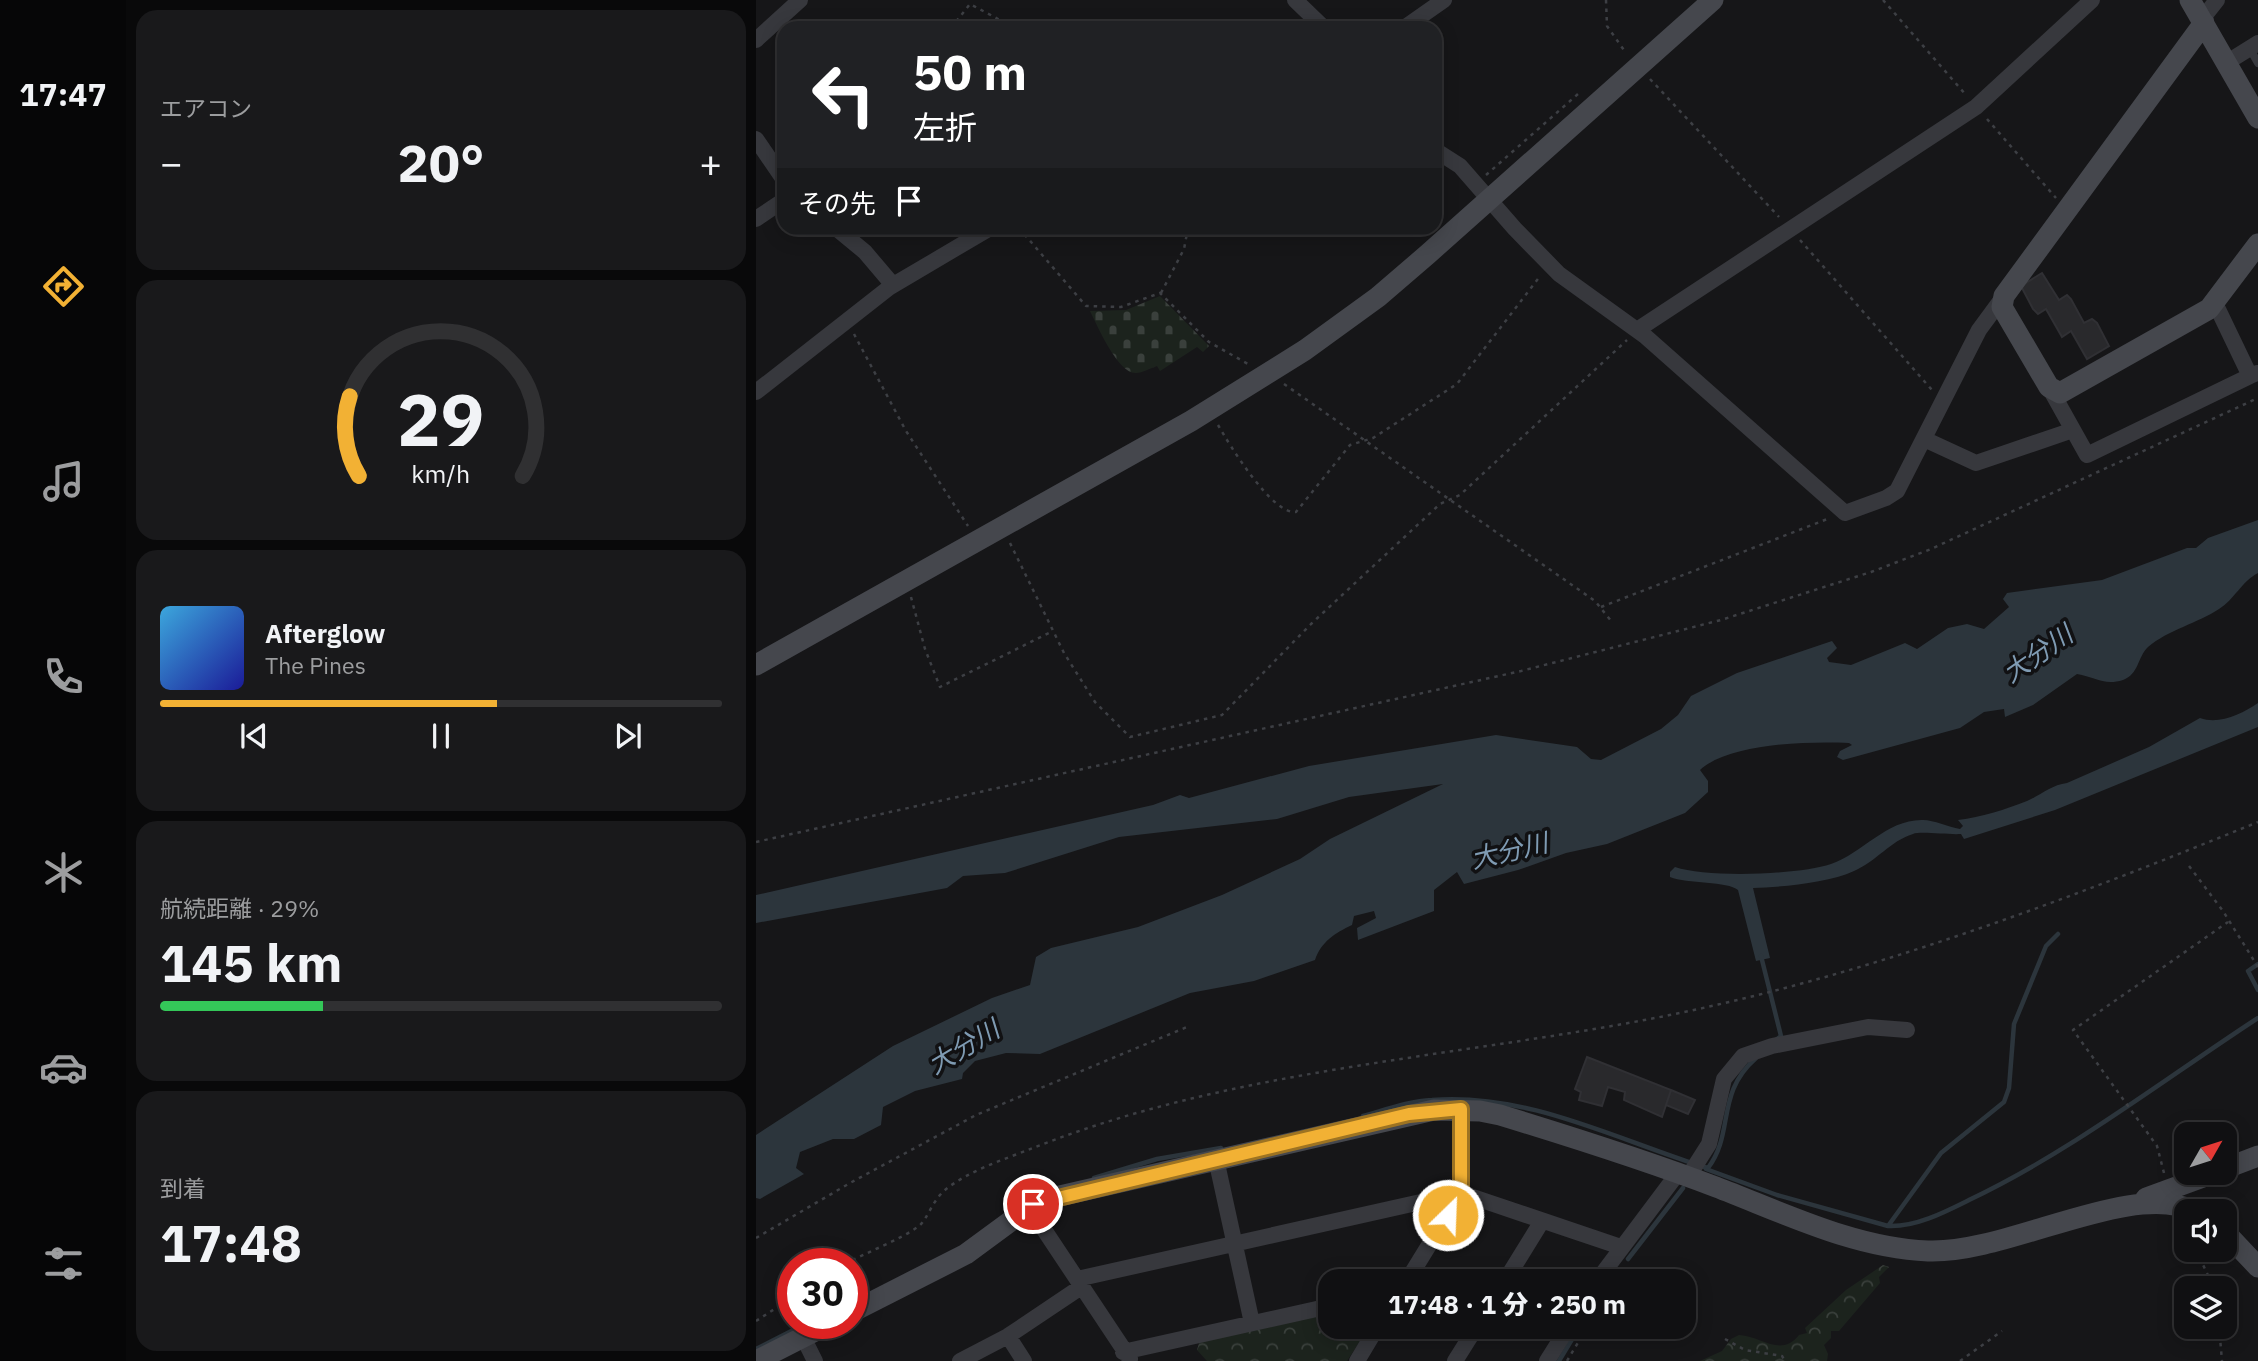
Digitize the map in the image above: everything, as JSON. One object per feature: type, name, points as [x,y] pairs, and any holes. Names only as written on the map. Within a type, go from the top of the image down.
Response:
[{"type":"street","points":[[756,40],[800,0]]},
{"type":"street","points":[[1295,0],[1317,21]]},
{"type":"street","points":[[1415,21],[1444,0]]},
{"type":"street","points":[[756,665],[1269,374],[1378,297],[1713,0]]},
{"type":"street","points":[[1637,330],[1976,107],[2092,0]]},
{"type":"street","points":[[2190,0],[2258,118]]},
{"type":"street","points":[[1442,154],[1460,166],[1488,200],[1550,264],[1637,330],[1845,513],[1894,494],[1979,330],[2217,0]]},
{"type":"street","points":[[2226,63],[2255,52]]},
{"type":"street","points":[[756,139],[777,170]]},
{"type":"street","points":[[756,219],[777,205]]},
{"type":"street","points":[[844,235],[865,252],[893,285]]},
{"type":"street","points":[[756,392],[893,285],[978,235]]},
{"type":"street","points":[[2049,387],[2060,393],[2066,391],[2215,303],[2258,244]]},
{"type":"street","points":[[2004,296],[2002,301],[2005,313],[2087,455],[2254,374],[2215,303]]},
{"type":"street","points":[[1924,439],[1976,463],[2073,430]]},
{"type":"street","points":[[1605,1269],[1709,1144],[1724,1079],[1743,1055],[1772,1046],[1868,1027],[1907,1030]]},
{"type":"street","points":[[868,1304],[966,1254],[1028,1207],[1049,1198],[1409,1114],[1461,1109],[1500,1115],[1683,1175],[1858,1239],[1930,1251],[1995,1243],[2130,1204],[2183,1185]]},
{"type":"street","points":[[1414,1269],[1461,1193],[1461,1109]]},
{"type":"street","points":[[2237,1164],[2258,1156]]},
{"type":"street","points":[[1216,1159],[1252,1323]]},
{"type":"street","points":[[960,1361],[1008,1336],[1079,1283],[1235,1243],[1461,1193],[1621,1247]]},
{"type":"street","points":[[2130,1204],[2164,1202],[2174,1205]]},
{"type":"street","points":[[1028,1207],[1128,1356],[1318,1309]]},
{"type":"street","points":[[1512,1269],[1542,1221]]},
{"type":"street","points":[[2237,1245],[2258,1267]]},
{"type":"street","points":[[1008,1336],[1024,1361]]},
{"type":"street","points":[[757,1361],[799,1339]]},
{"type":"street","points":[[804,1339],[815,1361]]},
{"type":"street","points":[[1362,1359],[1372,1339]]},
{"type":"street","points":[[1455,1361],[1469,1339]]},
{"type":"street","points":[[1547,1361],[1561,1339]]},
{"type":"path","points":[[1606,0],[1609,32],[1942,402]]},
{"type":"path","points":[[957,21],[972,2],[1003,21]]},
{"type":"path","points":[[1025,235],[1086,306],[1121,307],[1154,292],[1161,293],[1209,342],[1269,374],[1363,439],[1601,607],[1612,622]]},
{"type":"path","points":[[1161,293],[1184,250],[1187,235]]},
{"type":"path","points":[[1216,422],[1249,475],[1292,513],[1296,512],[1350,445],[1373,438],[1457,384],[1550,264]]},
{"type":"path","points":[[847,320],[906,431],[978,541]]},
{"type":"path","points":[[1002,527],[1053,631],[1095,702],[1130,737],[1217,718],[1311,624],[1440,504],[1460,495],[1637,330]]},
{"type":"path","points":[[756,842],[1533,668],[1721,620],[1871,572],[1931,549],[2258,398]]},
{"type":"path","points":[[1601,607],[1845,513]]},
{"type":"path","points":[[907,580],[914,614],[940,687],[1053,631]]},
{"type":"path","points":[[868,1252],[922,1224],[929,1207],[948,1188],[1034,1148],[1125,1117],[1360,1064],[1599,1028],[1727,1002],[1931,944],[2258,821]]},
{"type":"path","points":[[2189,866],[2258,967]]},
{"type":"path","points":[[2170,1190],[2157,1146],[2073,1030],[2228,922]]},
{"type":"path","points":[[2253,960],[2258,957]]},
{"type":"path","points":[[756,1238],[850,1183],[976,1115],[1187,1027]]},
{"type":"path","points":[[756,1321],[777,1307]]},
{"type":"path","points":[[1960,1361],[2002,1331]]},
{"type":"path","points":[[1567,1361],[1580,1339]]},
{"type":"path","points":[[1726,1339],[1745,1350],[1782,1356],[1785,1361]]},
{"type":"path","points":[[2219,1339],[2222,1361]]},
{"type":"green space","points":[[1160,296],[1209,346],[1203,352],[1197,347],[1160,371],[1157,366],[1138,373],[1129,371],[1115,358],[1090,311],[1126,310]]},
{"type":"green space","points":[[1883,1265],[1889,1267],[1879,1277],[1880,1283],[1839,1331],[1831,1331],[1831,1338],[1824,1345],[1828,1354],[1827,1361],[1700,1361],[1722,1351],[1731,1339],[1739,1335],[1778,1345],[1792,1342],[1799,1335],[1807,1333],[1805,1328],[1846,1290]]},
{"type":"green space","points":[[1318,1315],[1318,1339],[1361,1339],[1347,1361],[1207,1361],[1197,1350],[1200,1340]]},
{"type":"water","name":"大分川","points":[[2258,520],[2258,573],[2219,609],[2148,647],[2132,674],[2123,680],[2105,682],[2077,674],[2033,705],[2005,717],[2004,709],[1984,712],[1960,728],[1843,760],[1837,757],[1840,751],[1852,745],[1849,743],[1771,746],[1730,754],[1700,770],[1708,781],[1708,792],[1685,813],[1607,844],[1566,853],[1518,870],[1464,884],[1457,872],[1434,890],[1434,911],[1358,940],[1357,928],[1376,918],[1374,911],[1354,916],[1352,925],[1329,939],[1315,960],[1254,981],[1190,993],[1040,1054],[1006,1053],[975,1061],[963,1073],[962,1079],[915,1091],[883,1107],[881,1125],[854,1139],[833,1139],[800,1152],[796,1168],[804,1174],[760,1199],[756,1198],[756,1135],[893,1046],[992,998],[1030,985],[1036,957],[1051,948],[1138,927],[1222,895],[1300,859],[1330,839],[1443,784],[1349,797],[1277,819],[1119,837],[1005,873],[963,876],[947,888],[756,923],[756,895],[1153,805],[1180,795],[1189,798],[1309,766],[1496,735],[1577,747],[1591,759],[1601,760],[1661,729],[1678,715],[1691,696],[1737,673],[1832,641],[1837,648],[1827,658],[1829,662],[1851,665],[1905,643],[1917,649],[1948,628],[1967,624],[1984,629],[2009,607],[2003,599],[2007,593],[2102,580],[2187,548],[2196,548],[2208,538]]},
{"type":"water","points":[[2258,703],[2258,727],[2055,810],[1964,839],[1961,834],[1913,834],[1897,841],[1862,867],[1843,875],[1805,884],[1753,888],[1770,958],[1756,961],[1738,890],[1726,885],[1670,877],[1670,872],[1675,867],[1730,874],[1776,873],[1816,868],[1843,859],[1887,831],[1910,821],[1927,820],[1960,829],[1963,826],[1958,820],[1993,813],[2027,801],[2051,788],[2149,747],[2200,718],[2222,719]]},
{"type":"building","points":[[2042,273],[2059,300],[2067,295],[2071,299],[2084,323],[2092,319],[2097,323],[2109,346],[2087,359],[2071,331],[2062,337],[2046,309],[2038,314],[2033,309],[2021,286]]},
{"type":"building","points":[[1587,1057],[1671,1090],[1662,1117],[1624,1100],[1625,1092],[1608,1087],[1602,1106],[1579,1100],[1581,1092],[1575,1089]]},
{"type":"building","points":[[1671,1090],[1695,1100],[1688,1114],[1666,1105]]},
{"type":"waterway","points":[[1706,1169],[1777,1195],[1888,1226],[1941,1153],[2004,1102],[2009,1088],[2014,1024],[2046,946],[2058,934]]},
{"type":"waterway","points":[[1761,956],[1781,1036],[1776,1040]]},
{"type":"waterway","points":[[2258,964],[2248,971],[2258,990]]},
{"type":"waterway","points":[[1889,1226],[1930,1218],[2007,1181],[2081,1137],[2258,1018]]},
{"type":"waterway","points":[[1701,1166],[1708,1168],[1716,1154],[1735,1085],[1756,1058]]},
{"type":"waterway","points":[[1363,1116],[1423,1101],[1466,1100],[1499,1103],[1565,1118],[1692,1163]]},
{"type":"waterway","points":[[1094,1178],[1157,1159],[1221,1148]]},
{"type":"waterway","points":[[1628,1259],[1683,1188]]},
{"type":"waterway","points":[[756,1349],[777,1338]]},
{"type":"waterway","points":[[1559,1361],[1572,1339]]},
{"type":"route","points":[[1033,1204],[1049,1198],[1409,1114],[1461,1109],[1461,1193],[1448,1215]]}]
